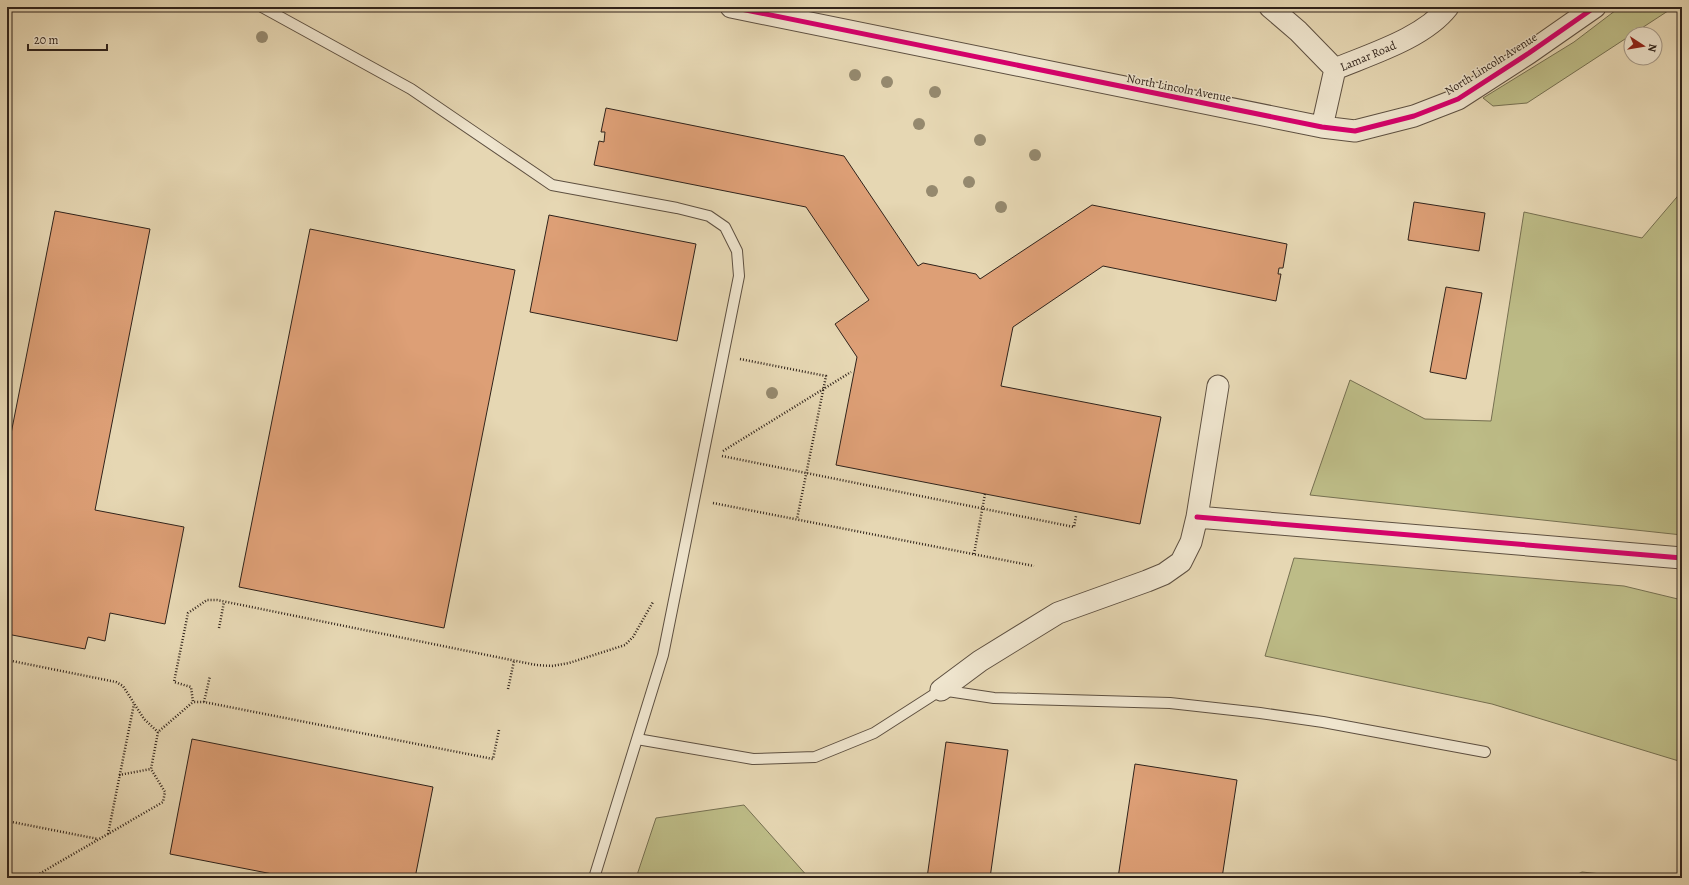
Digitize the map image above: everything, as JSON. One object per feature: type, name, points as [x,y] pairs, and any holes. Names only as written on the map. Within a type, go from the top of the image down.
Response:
[{"type":"street","name":"North Lincoln Avenue","points":[[732,7],[1322,127],[1355,131],[1414,116],[1458,99],[1529,54],[1595,7]]},
{"type":"street","points":[[1270,7],[1298,31],[1335,69]]},
{"type":"street","name":"Lamar Road","points":[[1322,127],[1335,69],[1408,39],[1444,13],[1448,7]]},
{"type":"street","points":[[941,690],[980,661],[1058,613],[1164,574],[1181,562],[1191,542],[1197,517],[1218,386]]},
{"type":"street","points":[[1197,517],[1682,558]]},
{"type":"lane","points":[[262,7],[410,89],[552,185],[677,208],[709,216],[725,227],[737,251],[739,276],[663,655],[594,878]]},
{"type":"lane","points":[[638,739],[753,759],[815,757],[874,733],[941,690],[994,698],[1170,703],[1253,712],[1323,722],[1484,752]]},
{"type":"path","points":[[739,359],[826,376],[797,519]]},
{"type":"path","points":[[851,372],[720,454],[806,473],[1074,527],[1076,516]]},
{"type":"path","points":[[974,554],[985,494]]},
{"type":"path","points":[[711,502],[1034,566]]},
{"type":"path","points":[[193,702],[191,687],[174,682],[188,613],[207,600],[224,602],[514,661],[552,666],[569,663],[625,644],[633,637]]},
{"type":"path","points":[[219,628],[224,602]]},
{"type":"path","points":[[7,660],[116,682],[123,686],[144,719],[158,732]]},
{"type":"path","points":[[508,689],[514,661]]},
{"type":"path","points":[[204,702],[210,676]]},
{"type":"path","points":[[32,878],[163,802],[165,792],[151,769],[158,732],[193,702],[204,702],[493,759],[499,730]]},
{"type":"path","points":[[108,834],[134,704]]},
{"type":"path","points":[[119,775],[151,769]]},
{"type":"path","points":[[7,821],[99,839]]},
{"type":"shaded area","points":[[1620,7],[1674,7],[1645,26],[1623,26],[1623,40],[1527,103],[1493,106],[1483,98],[1574,42]]},
{"type":"shaded area","points":[[1682,191],[1682,535],[1310,495],[1350,380],[1425,419],[1491,421],[1524,212],[1642,238]]},
{"type":"shaded area","points":[[1294,558],[1624,586],[1682,600],[1682,762],[1492,704],[1265,656]]},
{"type":"shaded area","points":[[744,805],[809,878],[636,878],[656,818]]},
{"type":"shaded area","points":[[1582,872],[1641,878],[1570,878]]},
{"type":"building","points":[[606,108],[844,156],[918,266],[923,263],[976,274],[980,279],[1092,205],[1287,244],[1283,268],[1279,268],[1278,274],[1281,274],[1276,301],[1103,266],[1013,327],[1001,386],[1161,417],[1140,524],[836,465],[857,357],[835,324],[869,300],[806,207],[594,165],[599,141],[604,142],[605,132],[601,132]]},
{"type":"building","points":[[1414,202],[1485,213],[1479,251],[1408,240]]},
{"type":"building","points":[[55,211],[150,229],[95,510],[184,527],[165,624],[110,613],[105,641],[88,637],[85,649],[7,634],[7,454]]},
{"type":"building","points":[[549,215],[696,244],[677,341],[530,312]]},
{"type":"building","points":[[310,229],[515,270],[444,628],[239,587]]},
{"type":"building","points":[[1446,287],[1482,293],[1466,379],[1430,372]]},
{"type":"building","points":[[192,739],[433,787],[415,878],[293,878],[170,854]]},
{"type":"building","points":[[946,742],[1008,750],[990,878],[927,878]]},
{"type":"building","points":[[1135,764],[1237,780],[1222,878],[1118,878]]},
{"type":"cycle path","points":[[731,7],[1322,127],[1355,131],[1414,116],[1458,99],[1529,53],[1595,7]]},
{"type":"cycle path","points":[[1197,517],[1682,558]]}]
